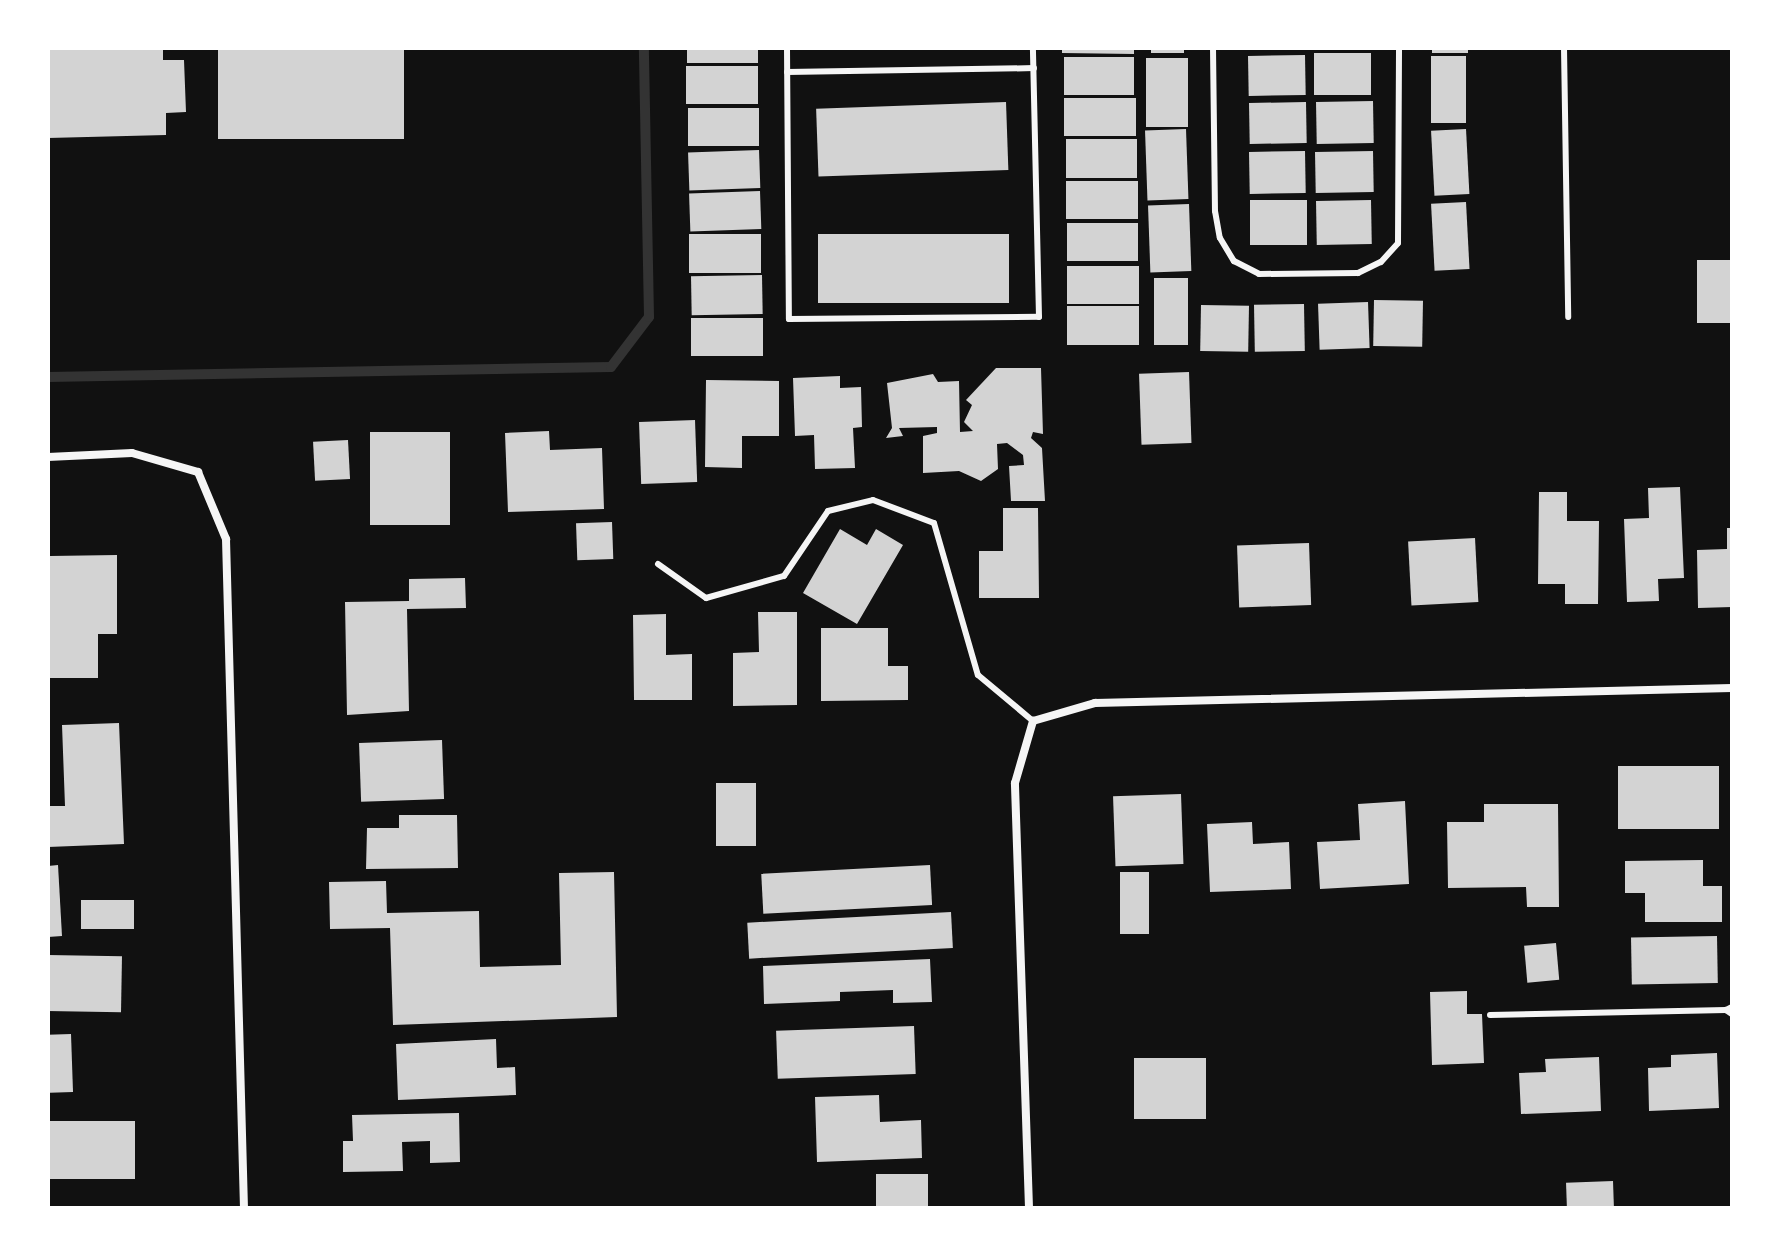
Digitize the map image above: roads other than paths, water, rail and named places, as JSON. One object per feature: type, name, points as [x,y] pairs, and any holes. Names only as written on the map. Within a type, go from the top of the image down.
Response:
[{"type":"street","points":[[48,457],[132,453],[198,472],[226,539],[244,1208]]},
{"type":"street","points":[[1029,1208],[1015,783],[1033,721],[1095,703],[1732,688]]},
{"type":"lane","points":[[787,48],[789,319],[1039,317],[1033,48]]},
{"type":"lane","points":[[1213,48],[1215,211],[1220,238],[1234,261],[1259,274],[1358,273],[1381,262],[1398,243],[1399,48]]},
{"type":"lane","points":[[1564,48],[1568,317]]},
{"type":"lane","points":[[787,72],[1034,68]]},
{"type":"lane","points":[[658,564],[706,598],[784,576],[828,511],[873,500],[934,523],[978,675],[1033,721]]},
{"type":"lane","points":[[1490,1015],[1730,1011]]},
{"type":"waterway","points":[[48,377],[611,367],[649,317],[644,48]]}]
